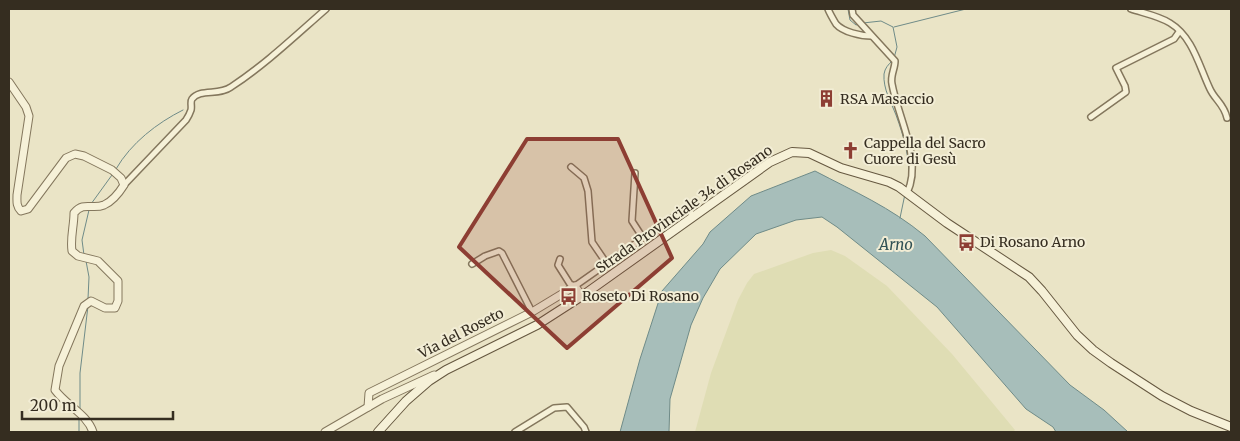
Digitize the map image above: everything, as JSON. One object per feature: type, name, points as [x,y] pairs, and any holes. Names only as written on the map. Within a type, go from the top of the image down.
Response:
[{"type":"main road","name":"Strada Provinciale 34 di Rosano","points":[[378,432],[406,401],[429,381],[446,370],[537,326],[770,162],[781,156],[798,152],[810,153],[841,168],[889,182],[906,192],[947,223],[1029,277],[1036,283],[1077,335],[1092,350],[1111,364],[1162,396],[1191,411],[1231,427]]},
{"type":"street","points":[[93,432],[91,425],[80,413],[62,400],[55,390],[59,366],[84,306],[91,301],[105,308],[115,308],[118,301],[118,281],[98,261],[78,256],[72,251],[70,240],[74,226],[74,213],[79,208],[86,206],[104,205],[116,196],[124,185],[186,120],[191,111],[193,97],[204,92],[220,92],[229,89],[268,62],[326,9]]},
{"type":"street","points":[[828,9],[835,23],[840,28],[863,36],[871,36]]},
{"type":"street","points":[[852,9],[858,21],[893,59],[892,83],[913,167],[912,183],[906,192]]},
{"type":"street","points":[[1130,9],[1168,22],[1179,32],[1192,48],[1210,90],[1225,108],[1228,118]]},
{"type":"street","points":[[1091,117],[1126,92],[1116,68],[1174,39],[1179,32]]},
{"type":"street","points":[[9,82],[26,107],[29,116],[17,195],[17,205],[21,211],[25,211],[32,206],[66,158],[75,154],[84,156],[115,172],[121,178],[124,185]]},
{"type":"street","points":[[571,167],[584,178],[588,191],[592,242],[607,264]]},
{"type":"street","points":[[635,173],[632,221],[643,238]]},
{"type":"street","name":"Via del Roseto","points":[[368,407],[369,393],[532,312],[575,286],[686,208],[694,216]]},
{"type":"street","points":[[472,264],[499,251],[502,253],[532,312]]},
{"type":"street","points":[[560,259],[558,265],[570,284],[575,286],[582,296]]},
{"type":"street","points":[[324,432],[368,407],[446,370]]},
{"type":"street","points":[[515,432],[554,408],[567,407],[586,432]]},
{"type":"highlighted area","points":[[527,139],[618,139],[672,258],[567,348],[459,247]]},
{"type":"shaded area","points":[[831,250],[845,256],[887,286],[952,354],[1015,430],[1013,432],[695,432],[711,373],[738,300],[747,283],[754,274],[813,253]]},
{"type":"water","name":"Arno","points":[[815,171],[885,208],[925,236],[1070,385],[1104,410],[1128,432],[1056,432],[1053,427],[1026,409],[937,307],[822,217],[796,220],[756,234],[720,269],[703,298],[691,325],[670,399],[669,432],[620,432],[640,359],[662,291],[703,244],[710,232],[751,196]]},
{"type":"waterway","points":[[848,9],[850,20],[856,25],[859,24]]},
{"type":"waterway","points":[[894,27],[966,9]]},
{"type":"waterway","points":[[863,23],[881,21],[893,27],[897,47],[894,58]]},
{"type":"waterway","points":[[892,61],[885,70],[884,80],[904,140],[909,166],[908,183]]},
{"type":"waterway","points":[[116,169],[137,142],[164,121],[183,110]]},
{"type":"waterway","points":[[91,204],[112,175]]},
{"type":"waterway","points":[[900,218],[905,194]]},
{"type":"waterway","points":[[84,255],[82,240],[89,210]]},
{"type":"waterway","points":[[86,261],[89,277],[88,299]]},
{"type":"waterway","points":[[80,409],[80,373],[88,306]]},
{"type":"waterway","points":[[79,418],[79,432]]},
{"type":"place","name":"RSA Masaccio","points":[[826,99]]},
{"type":"place","name":"Cappella del Sacro Cuore di Gesù","points":[[850,151]]},
{"type":"place","name":"Di Rosano Arno","points":[[966,242]]},
{"type":"place","name":"Roseto Di Rosano","points":[[568,296]]}]
